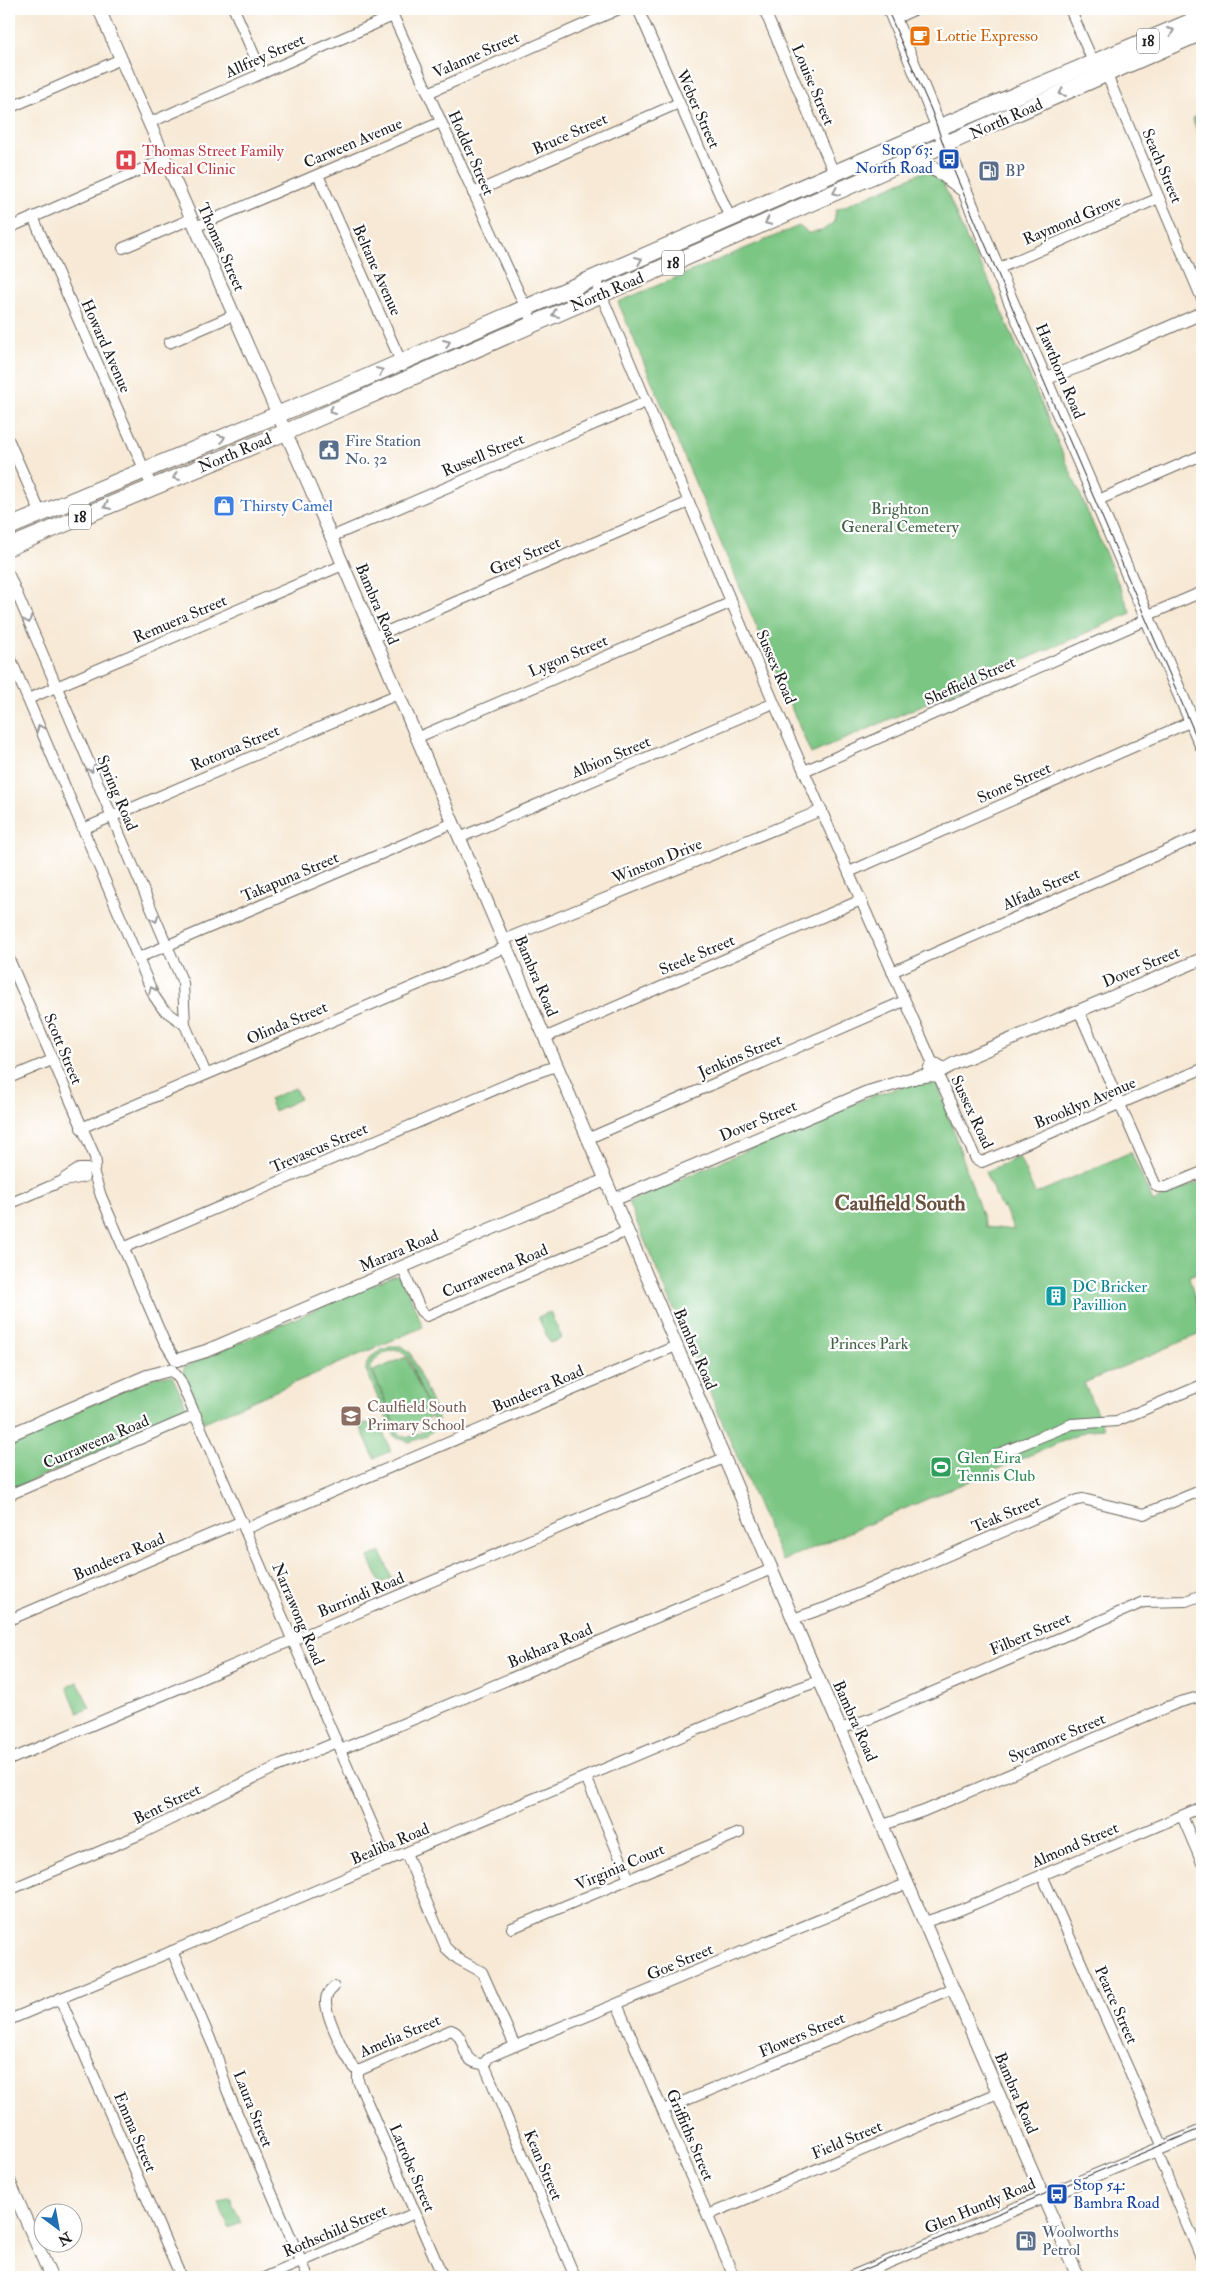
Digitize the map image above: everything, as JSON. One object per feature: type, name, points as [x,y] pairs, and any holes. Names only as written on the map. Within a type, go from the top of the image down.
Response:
[{"type":"highway","name":"North Road","points":[[9,547],[352,403],[409,377],[529,317],[598,287],[946,146],[994,124],[1202,17]]},
{"type":"highway","name":"North Road","points":[[598,287],[731,220],[986,108],[1202,32]]},
{"type":"highway","points":[[986,108],[994,124]]},
{"type":"highway","name":"North Road","points":[[9,527],[402,362],[529,317]]},
{"type":"highway","points":[[345,387],[352,403]]},
{"type":"main road","name":"Hawthorn Road","points":[[892,14],[997,269],[1147,618],[1197,727],[1202,745]]},
{"type":"main road","points":[[904,163],[922,164],[938,168],[964,190]]},
{"type":"street","name":"Thomas Street","points":[[99,9],[286,432]]},
{"type":"street","points":[[234,9],[262,73]]},
{"type":"street","name":"Valanne Street","points":[[428,93],[619,9]]},
{"type":"street","name":"Weber Street","points":[[638,9],[731,220]]},
{"type":"street","name":"Louise Street","points":[[764,9],[834,174]]},
{"type":"street","points":[[892,14],[916,9]]},
{"type":"street","name":"Seach Street","points":[[1070,9],[1160,198],[1202,299]]},
{"type":"street","name":"Allfrey Street","points":[[149,123],[262,73],[391,12]]},
{"type":"street","name":"Hodder Street","points":[[391,12],[529,317]]},
{"type":"street","points":[[9,108],[121,58]]},
{"type":"street","name":"Bruce Street","points":[[473,193],[679,103]]},
{"type":"street","name":"Carween Avenue","points":[[123,248],[318,175],[441,122]]},
{"type":"street","points":[[9,228],[165,159]]},
{"type":"street","name":"Beltane Avenue","points":[[318,175],[409,377]]},
{"type":"street","name":"Raymond Grove","points":[[997,269],[1160,198]]},
{"type":"street","name":"Howard Avenue","points":[[33,217],[152,487]]},
{"type":"street","name":"Sussex Road","points":[[598,287],[774,703],[924,1046],[979,1161]]},
{"type":"street","points":[[1046,382],[1202,313]]},
{"type":"street","points":[[169,343],[234,315]]},
{"type":"street","name":"Russell Street","points":[[331,537],[646,402]]},
{"type":"street","name":"Bambra Road","points":[[286,432],[841,1732],[1078,2277]]},
{"type":"street","points":[[9,441],[41,514]]},
{"type":"street","points":[[1096,501],[1202,455]]},
{"type":"street","name":"Grey Street","points":[[374,637],[689,502]]},
{"type":"street","name":"Remuera Street","points":[[28,699],[343,565]]},
{"type":"street","name":"Spring Road","points":[[9,575],[184,990],[185,1025],[206,1074]]},
{"type":"street","name":"Sheffield Street","points":[[804,771],[1202,592]]},
{"type":"street","name":"Lygon Street","points":[[416,738],[732,602]]},
{"type":"street","name":"Spring Road","points":[[9,655],[158,1003],[185,1025]]},
{"type":"street","name":"Rotorua Street","points":[[83,829],[398,694]]},
{"type":"street","name":"Albion Street","points":[[459,838],[774,703]]},
{"type":"street","name":"Stone Street","points":[[849,872],[1197,727]]},
{"type":"street","name":"Winston Drive","points":[[504,944],[822,810]]},
{"type":"street","name":"Takapuna Street","points":[[138,958],[453,824]]},
{"type":"street","name":"Alfada Street","points":[[892,972],[1202,835]]},
{"type":"street","name":"Steele Street","points":[[544,1038],[861,900]]},
{"type":"street","name":"Olinda Street","points":[[81,1128],[504,944]]},
{"type":"street","name":"Scott Street","points":[[9,959],[91,1150],[89,1173]]},
{"type":"street","name":"Dover Street","points":[[614,1200],[866,1094],[955,1063],[1202,959]]},
{"type":"street","name":"Jenkins Street","points":[[587,1138],[904,1001]]},
{"type":"street","points":[[1079,1010],[1158,1187],[1166,1187],[1202,1172]]},
{"type":"street","points":[[9,1078],[52,1060]]},
{"type":"street","name":"Trevascus Street","points":[[123,1248],[555,1064]]},
{"type":"street","name":"Brooklyn Avenue","points":[[979,1161],[989,1160],[1202,1069]]},
{"type":"street","points":[[9,1204],[60,1182],[89,1173]]},
{"type":"street","name":"Narrawong Road","points":[[89,1173],[244,1525],[388,1861]]},
{"type":"street","name":"Marara Road","points":[[10,1432],[147,1376],[174,1367],[206,1351],[605,1180]]},
{"type":"street","name":"Curraweena Road","points":[[402,1267],[421,1311],[427,1316],[626,1231]]},
{"type":"street","name":"Bundeera Road","points":[[9,1620],[676,1346]]},
{"type":"street","points":[[991,1457],[1072,1424],[1117,1421],[1202,1385]]},
{"type":"street","name":"Curraweena Road","points":[[9,1495],[196,1415]]},
{"type":"street","name":"Burrindi Road","points":[[9,1760],[724,1458]]},
{"type":"street","name":"Teak Street","points":[[794,1621],[1077,1500],[1083,1499],[1144,1514],[1202,1490]]},
{"type":"street","name":"Bokhara Road","points":[[339,1746],[772,1568]]},
{"type":"street","name":"Filbert Street","points":[[841,1732],[1144,1602],[1186,1602],[1202,1595]]},
{"type":"street","name":"Bealiba Road","points":[[9,2020],[586,1778],[818,1678]]},
{"type":"street","name":"Sycamore Street","points":[[884,1828],[1177,1703],[1202,1696]]},
{"type":"street","name":"Bent Street","points":[[9,1890],[141,1834],[274,1768],[339,1746]]},
{"type":"street","points":[[586,1778],[629,1879]]},
{"type":"street","name":"Almond Street","points":[[926,1925],[1202,1807]]},
{"type":"street","points":[[1182,1816],[1202,1863]]},
{"type":"street","name":"Virginia Court","points":[[512,1928],[738,1834]]},
{"type":"street","points":[[406,1853],[446,1948],[458,1958],[479,1969],[484,1975],[515,2046]]},
{"type":"street","name":"Pearce Street","points":[[1042,1875],[1159,2149],[1202,2260]]},
{"type":"street","name":"Goe Street","points":[[484,2064],[489,2057],[908,1883]]},
{"type":"street","name":"Laura Street","points":[[172,1951],[215,2050],[228,2090],[308,2277]]},
{"type":"street","name":"Latrobe Street","points":[[334,1987],[326,1998],[327,2008],[350,2063],[358,2071],[358,2081],[443,2277]]},
{"type":"street","name":"Flowers Street","points":[[663,2110],[953,1988]]},
{"type":"street","name":"Emma Street","points":[[60,1998],[182,2277]]},
{"type":"street","name":"Griffiths Street","points":[[617,2004],[734,2277]]},
{"type":"street","name":"Amelia Street","points":[[358,2071],[448,2030],[456,2032],[468,2057],[474,2063],[484,2064]]},
{"type":"street","name":"Kean Street","points":[[484,2064],[575,2277]]},
{"type":"street","name":"Field Street","points":[[708,2215],[998,2093]]},
{"type":"street","name":"Glen Huntly Road","points":[[852,2277],[1202,2131]]},
{"type":"street","points":[[9,2180],[51,2277]]},
{"type":"street","name":"Rothschild Street","points":[[266,2277],[415,2213]]},
{"type":"green space","points":[[1202,114],[1202,142],[1192,118]]},
{"type":"green space","name":"Brighton General Cemetery","points":[[923,172],[935,175],[943,183],[966,238],[988,279],[1131,613],[811,754],[618,302],[799,226],[808,233],[822,231],[834,222],[836,210]]},
{"type":"green space","name":"Princes Park","points":[[925,1079],[935,1080],[938,1085],[986,1227],[1014,1230],[1004,1207],[1001,1208],[985,1172],[1019,1157],[1035,1194],[1131,1152],[1153,1202],[1202,1180],[1202,1271],[1189,1276],[1199,1311],[1202,1333],[1084,1383],[1104,1429],[1089,1430],[782,1561],[628,1202],[867,1098]]},
{"type":"green space","points":[[295,1088],[300,1099],[274,1111],[269,1099]]},
{"type":"green space","points":[[395,1275],[403,1279],[423,1327],[204,1422],[183,1373],[184,1367]]},
{"type":"green space","points":[[550,1312],[562,1338],[550,1343],[538,1317]]},
{"type":"green space","points":[[392,1346],[402,1346],[410,1352],[438,1418],[435,1428],[428,1435],[408,1442],[394,1436],[366,1370],[371,1357]],"holes":[[[400,1350],[408,1357],[433,1419],[429,1429],[407,1438],[398,1433],[371,1369],[378,1357],[391,1351]]]},
{"type":"green space","points":[[406,1357],[432,1416],[398,1431],[373,1371]]},
{"type":"green space","points":[[158,1376],[172,1376],[187,1408],[185,1415],[9,1490],[9,1440]]},
{"type":"green space","points":[[377,1419],[391,1451],[374,1458],[360,1426]]},
{"type":"green space","points":[[381,1552],[392,1578],[380,1583],[369,1557]]},
{"type":"green space","points":[[78,1682],[90,1708],[78,1713],[67,1687]]},
{"type":"green space","points":[[230,2197],[241,2223],[229,2228],[218,2202]]},
{"type":"tram line","points":[[887,9],[932,112],[947,155],[1202,750]]},
{"type":"tram line","points":[[847,2277],[1202,2128]]},
{"type":"place","name":"Lottie Expresso","points":[[920,36]]},
{"type":"place","name":"Stop 63: North Road","points":[[949,159]]},
{"type":"place","name":"Thomas Street Family Medical Clinic","points":[[126,160]]},
{"type":"place","name":"BP","points":[[989,171]]},
{"type":"place","name":"Fire Station No. 32","points":[[329,450]]},
{"type":"place","name":"Thirsty Camel","points":[[224,506]]},
{"type":"place","name":"DC Bricker Pavillion","points":[[1056,1296]]},
{"type":"place","name":"Caulfield South Primary School","points":[[351,1416]]},
{"type":"place","name":"Glen Eira Tennis Club","points":[[941,1467]]},
{"type":"place","name":"Stop 54: Bambra Road","points":[[1057,2194]]},
{"type":"place","name":"Woolworths Petrol","points":[[1026,2241]]},
{"type":"district","name":"Caulfield South","points":[[900,1203]]}]
